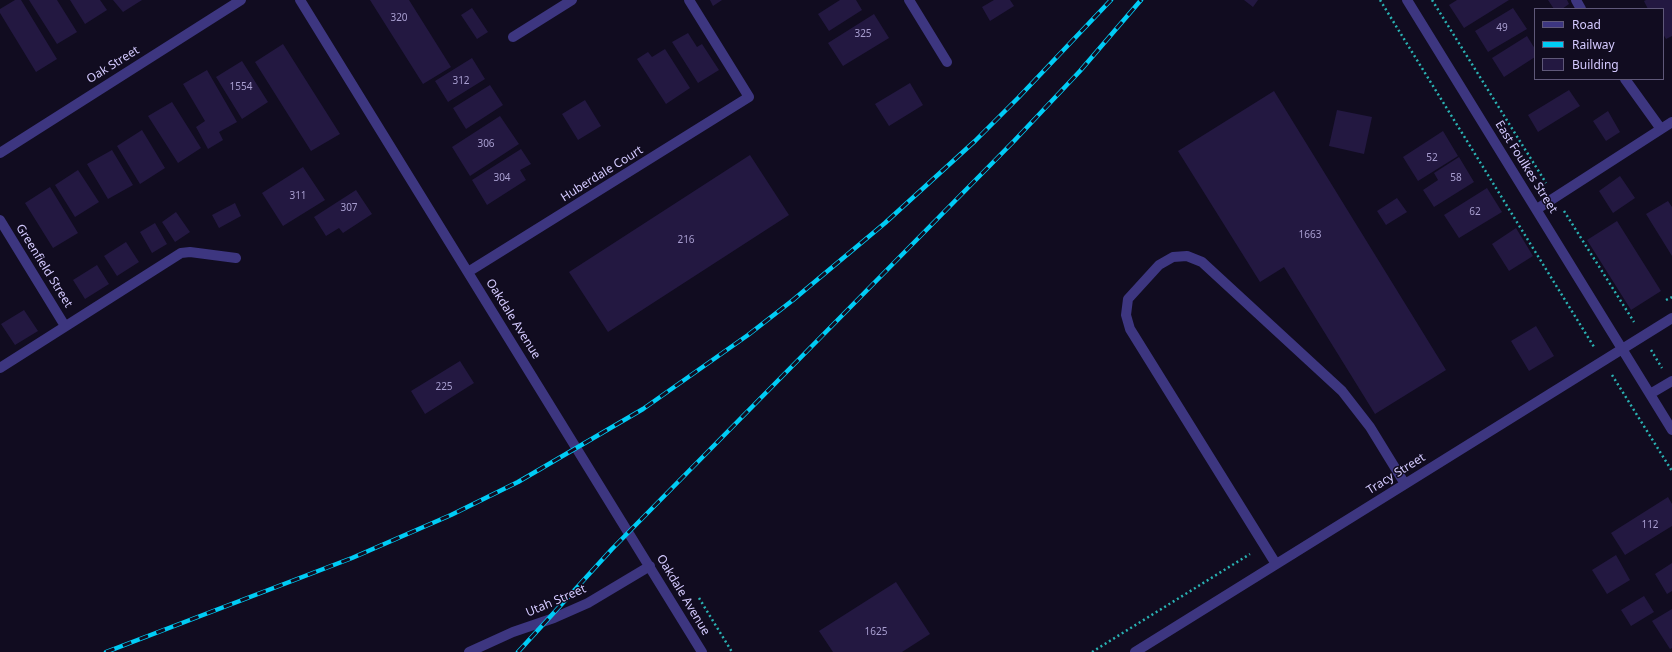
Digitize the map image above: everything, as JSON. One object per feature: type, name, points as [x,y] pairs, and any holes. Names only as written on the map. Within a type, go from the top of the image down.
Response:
[{"type":"street","name":"Oak Street","points":[[0,153],[241,0]]},
{"type":"street","name":"Oakdale Avenue","points":[[300,0],[702,652]]},
{"type":"street","points":[[513,37],[572,0]]},
{"type":"street","name":"Huberdale Court","points":[[468,272],[749,97],[689,0]]},
{"type":"street","points":[[909,0],[947,62]]},
{"type":"street","name":"East Foulkes Street","points":[[1407,0],[1672,430]]},
{"type":"street","points":[[1626,80],[1661,129]]},
{"type":"street","points":[[1537,209],[1672,122]]},
{"type":"street","name":"Greenfield Street","points":[[0,220],[65,326]]},
{"type":"street","points":[[0,368],[181,252],[236,258]]},
{"type":"street","points":[[1276,564],[1130,329],[1126,315],[1128,299],[1159,265],[1172,257],[1187,256],[1202,262],[1342,391],[1370,427],[1405,484]]},
{"type":"street","name":"Tracy Street","points":[[1135,652],[1672,318]]},
{"type":"street","points":[[1650,394],[1672,381]]},
{"type":"street","name":"Utah Street","points":[[469,652],[513,632],[554,618],[588,603],[650,566]]},
{"type":"path","points":[[1380,0],[1672,471]]},
{"type":"path","points":[[699,598],[732,652]]},
{"type":"building","points":[[15,0],[21,0],[57,59],[36,72],[0,13],[0,9]]},
{"type":"building","points":[[29,0],[57,0],[77,32],[57,44]]},
{"type":"building","points":[[70,0],[100,0],[107,10],[85,24]]},
{"type":"building","points":[[113,0],[142,0],[123,12]]},
{"type":"building","points":[[370,0],[409,0],[451,67],[423,84]]},
{"type":"building","points":[[710,0],[722,0],[713,6]]},
{"type":"building","points":[[840,0],[856,0],[862,10],[829,31],[818,14]]},
{"type":"building","points":[[994,0],[1010,0],[1014,6],[990,21],[982,7]]},
{"type":"building","points":[[1244,0],[1258,0],[1253,7]]},
{"type":"building","points":[[1457,0],[1509,0],[1464,28],[1449,5]]},
{"type":"building","points":[[1548,0],[1567,0],[1569,4],[1563,8],[1553,8]]},
{"type":"building","points":[[1672,0],[1672,36],[1666,39],[1664,36],[1664,8],[1648,8],[1644,1]]},
{"type":"building","points":[[472,8],[488,32],[477,39],[461,15]]},
{"type":"building","points":[[1513,8],[1527,29],[1488,52],[1475,31]]},
{"type":"building","points":[[874,14],[889,38],[843,66],[828,43]]},
{"type":"building","points":[[688,33],[697,47],[702,44],[719,70],[698,83],[672,42]]},
{"type":"building","points":[[1527,36],[1534,47],[1534,58],[1504,77],[1492,58]]},
{"type":"building","points":[[283,44],[340,134],[311,151],[255,62]]},
{"type":"building","points":[[665,49],[690,88],[666,104],[637,59],[648,52],[652,57]]},
{"type":"building","points":[[472,58],[485,79],[448,102],[435,81]]},
{"type":"building","points":[[242,61],[268,102],[242,119],[216,77]]},
{"type":"building","points":[[207,70],[237,122],[219,132],[223,140],[208,149],[196,127],[205,121],[183,84]]},
{"type":"building","points":[[910,83],[923,105],[889,126],[875,104]]},
{"type":"building","points":[[490,85],[503,105],[466,129],[453,108]]},
{"type":"building","points":[[1569,90],[1580,106],[1538,132],[1528,115]]},
{"type":"building","points":[[1274,91],[1446,370],[1375,414],[1284,267],[1260,282],[1178,151]]},
{"type":"building","points":[[585,100],[601,126],[578,140],[562,114]]},
{"type":"building","points":[[172,102],[201,148],[178,163],[148,116]]},
{"type":"building","points":[[1337,110],[1372,117],[1364,154],[1329,146]]},
{"type":"building","points":[[1608,111],[1620,132],[1606,141],[1593,121]]},
{"type":"building","points":[[500,116],[519,144],[470,176],[452,147]]},
{"type":"building","points":[[142,130],[165,168],[140,184],[117,146]]},
{"type":"building","points":[[1443,131],[1458,156],[1418,181],[1403,157]]},
{"type":"building","points":[[521,149],[531,164],[520,170],[526,180],[487,205],[472,180]]},
{"type":"building","points":[[112,150],[133,185],[108,199],[87,164]]},
{"type":"building","points":[[750,155],[789,215],[608,332],[569,272]]},
{"type":"building","points":[[1459,157],[1474,182],[1434,207],[1423,190],[1438,180],[1434,173]]},
{"type":"building","points":[[303,167],[325,200],[283,226],[262,193]]},
{"type":"building","points":[[78,170],[99,202],[75,217],[55,185]]},
{"type":"building","points":[[1620,176],[1635,198],[1613,213],[1599,191]]},
{"type":"building","points":[[50,187],[78,233],[53,248],[25,203]]},
{"type":"building","points":[[1487,188],[1502,212],[1459,238],[1444,215]]},
{"type":"building","points":[[356,190],[372,214],[343,233],[339,228],[326,236],[314,217]]},
{"type":"building","points":[[1397,198],[1407,212],[1386,225],[1377,211]]},
{"type":"building","points":[[1668,201],[1672,207],[1672,256],[1646,214]]},
{"type":"building","points":[[235,203],[241,216],[219,228],[212,215]]},
{"type":"building","points":[[176,212],[190,232],[175,242],[162,222]]},
{"type":"building","points":[[1617,221],[1661,291],[1631,310],[1587,240]]},
{"type":"building","points":[[155,223],[167,244],[152,253],[140,232]]},
{"type":"building","points":[[1516,228],[1533,256],[1509,271],[1492,244]]},
{"type":"building","points":[[126,242],[139,262],[117,276],[104,256]]},
{"type":"building","points":[[97,265],[109,284],[85,299],[73,280]]},
{"type":"building","points":[[24,310],[38,331],[15,345],[1,324]]},
{"type":"building","points":[[1536,326],[1554,356],[1529,371],[1511,341]]},
{"type":"building","points":[[460,361],[474,383],[425,414],[411,391]]},
{"type":"building","points":[[1668,497],[1672,504],[1672,526],[1625,555],[1611,533]]},
{"type":"building","points":[[1616,555],[1630,580],[1607,594],[1592,570]]},
{"type":"building","points":[[1672,563],[1672,591],[1667,594],[1655,574]]},
{"type":"building","points":[[896,582],[930,634],[902,652],[833,652],[819,631]]},
{"type":"building","points":[[1644,596],[1654,612],[1631,626],[1621,610]]},
{"type":"building","points":[[1672,609],[1672,648],[1670,649],[1652,621]]},
{"type":"railway","points":[[106,652],[352,558],[451,515],[518,482],[643,409],[748,335],[793,300],[885,223],[975,141],[1111,0]]},
{"type":"railway","points":[[518,652],[612,549],[1014,141],[1080,71],[1141,0]]}]
